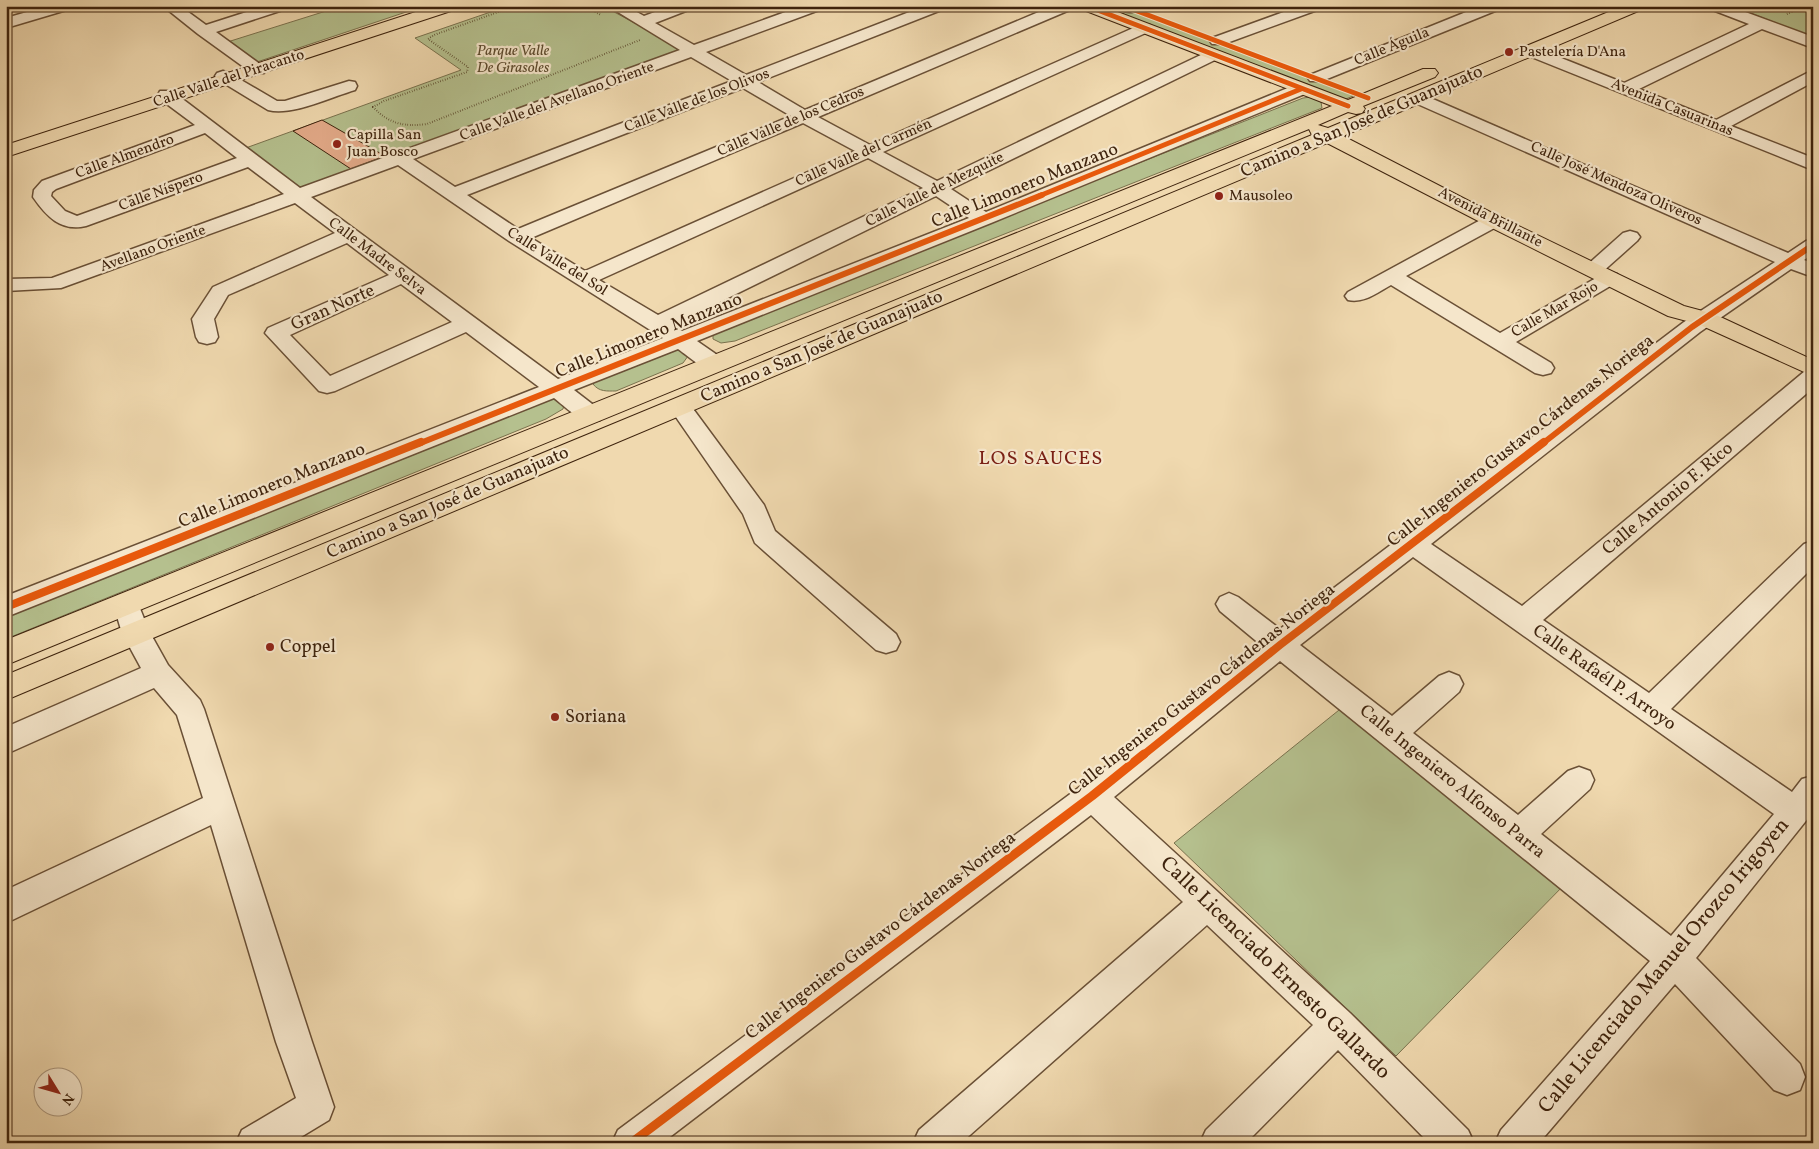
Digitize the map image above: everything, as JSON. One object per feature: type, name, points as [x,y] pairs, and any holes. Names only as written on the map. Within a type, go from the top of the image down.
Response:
[{"type":"main road","name":"Calle Valle del Piracanto","points":[[6,151],[437,6]]},
{"type":"main road","name":"Calle Valle del Piracanto","points":[[256,68],[451,6]]},
{"type":"main road","points":[[1087,6],[1145,28],[1216,48]]},
{"type":"main road","name":"Camino a San José de Guanajuato","points":[[6,688],[1329,136],[1377,108],[1593,6]]},
{"type":"main road","name":"Camino a San José de Guanajuato","points":[[6,653],[1348,106],[1377,108],[1419,98],[1638,6]]},
{"type":"main road","points":[[1129,7],[1216,48],[1377,108]]},
{"type":"main road","points":[[1308,83],[1348,106]]},
{"type":"main road","name":"Calle Valle del Piracanto","points":[[6,145],[168,97]]},
{"type":"main road","name":"Avenida Brillante","points":[[1304,124],[1811,380]]},
{"type":"street","points":[[6,23],[65,6]]},
{"type":"street","points":[[170,6],[256,68]]},
{"type":"street","points":[[203,31],[281,6]]},
{"type":"street","points":[[615,6],[804,116],[938,189],[984,219]]},
{"type":"street","points":[[643,22],[686,6]]},
{"type":"street","name":"Calle Valle del Avellano Oriente","points":[[297,197],[816,6]]},
{"type":"street","name":"Calle Valle de los Olivos","points":[[454,194],[939,6]]},
{"type":"street","name":"Calle Valle de los Cedros","points":[[516,237],[1067,6]]},
{"type":"street","name":"Calle Valle de Mezquite","points":[[657,324],[938,189],[1216,48],[1315,6]]},
{"type":"street","name":"Calle Águila","points":[[1308,83],[1495,6]]},
{"type":"street","points":[[1715,6],[1813,43]]},
{"type":"street","points":[[1625,89],[1761,24]]},
{"type":"street","name":"Calle Valle del Carmén","points":[[584,279],[1145,28]]},
{"type":"street","name":"Avenida Casuarinas","points":[[1530,51],[1813,165]]},
{"type":"street","points":[[1717,126],[1813,75]]},
{"type":"street","points":[[226,78],[274,106],[286,106],[349,86]]},
{"type":"street","name":"Calle Limonero Manzano","points":[[6,607],[984,219],[1308,83]]},
{"type":"street","name":"Calle Madre Selva","points":[[168,97],[209,126],[297,197],[466,324],[592,415]]},
{"type":"street","name":"Calle José Mendoza Oliveros","points":[[1419,98],[1805,259]]},
{"type":"street","name":"Calle Almendro","points":[[70,224],[62,219],[42,197],[42,190],[49,185],[209,126]]},
{"type":"street","name":"Calle Níspero","points":[[70,224],[252,159]]},
{"type":"street","name":"Calle Valle del Sol","points":[[401,159],[516,237],[657,324],[715,364]]},
{"type":"street","name":"Avellano Oriente","points":[[6,285],[54,284],[297,197]]},
{"type":"street","points":[[1355,296],[1493,221]]},
{"type":"street","points":[[207,337],[204,319],[220,291],[348,235]]},
{"type":"street","name":"Calle Mar Rojo","points":[[1500,342],[1602,274],[1630,236]]},
{"type":"street","name":"Calle Ingeniero Gustavo Cárdenas Noriega","points":[[631,1143],[1092,796],[1280,645],[1413,544],[1692,319],[1805,259]]},
{"type":"street","name":"Gran Norte","points":[[327,386],[276,333],[403,276]]},
{"type":"street","points":[[1391,276],[1544,368]]},
{"type":"street","points":[[327,386],[466,324]]},
{"type":"street","name":"Calle Antonio F. Rico","points":[[1523,621],[1811,380]]},
{"type":"street","points":[[680,407],[755,511],[764,536],[886,642]]},
{"type":"street","name":"Calle Rafaél P. Arroyo","points":[[1413,544],[1651,710],[1804,800]]},
{"type":"street","points":[[1651,710],[1813,551]]},
{"type":"street","points":[[126,603],[136,633],[158,673],[190,708],[316,1107],[255,1143]]},
{"type":"street","name":"Calle Ingeniero Alfonso Parra","points":[[1229,604],[1674,959],[1787,1077]]},
{"type":"street","points":[[6,741],[158,673]]},
{"type":"street","points":[[1392,734],[1449,684]]},
{"type":"street","points":[[1518,835],[1579,780]]},
{"type":"street","name":"Calle Licenciado Ernesto Gallardo","points":[[1092,796],[1338,1025],[1456,1143]]},
{"type":"street","name":"Calle Licenciado Manuel Orozco Irigoyen","points":[[1514,1143],[1674,959],[1804,800]]},
{"type":"street","points":[[6,907],[220,805]]},
{"type":"street","points":[[932,1143],[1207,903]]},
{"type":"street","points":[[1219,1143],[1338,1025]]},
{"type":"path","points":[[515,6],[434,34],[428,39],[468,67],[467,72],[384,101],[373,107],[395,125],[409,127],[427,124],[643,39]]},
{"type":"green space","points":[[342,6],[424,6],[251,64],[221,44]]},
{"type":"green space","name":"Parque Valle De Girasoles","points":[[508,6],[603,6],[685,50],[301,194],[243,149],[461,70],[415,38]]},
{"type":"green space","points":[[1093,6],[1119,6],[1347,91],[1353,96],[1341,101]]},
{"type":"green space","points":[[1732,6],[1813,6],[1813,37]]},
{"type":"green space","points":[[1311,97],[1321,102],[1322,108],[735,341],[721,343],[713,339],[713,335],[856,275],[1303,98]]},
{"type":"green space","points":[[678,349],[685,351],[688,356],[683,363],[616,391],[601,390],[593,384],[595,381]]},
{"type":"green space","points":[[557,397],[565,400],[563,409],[546,419],[6,639],[6,617]]},
{"type":"green space","points":[[1349,702],[1569,880],[1396,1056],[1174,843]]},
{"type":"building","name":"Capilla San Juan Bosco","points":[[322,120],[385,156],[351,169],[293,131]]},
{"type":"cycle path","points":[[1087,6],[1348,106]]},
{"type":"cycle path","points":[[1124,6],[1368,98]]},
{"type":"cycle path","points":[[6,607],[984,219],[1301,89]]},
{"type":"cycle path","points":[[631,1143],[1092,796],[1280,645],[1692,327],[1813,245]]},
{"type":"place","name":"Pastelería D'Ana","points":[[1509,52]]},
{"type":"place","name":"Capilla San Juan Bosco","points":[[337,144]]},
{"type":"place","name":"Mausoleo","points":[[1219,196]]},
{"type":"place","name":"Coppel","points":[[270,647]]},
{"type":"place","name":"Soriana","points":[[555,717]]},
{"type":"district","name":"LOS SAUCES","points":[[1041,459]]}]
